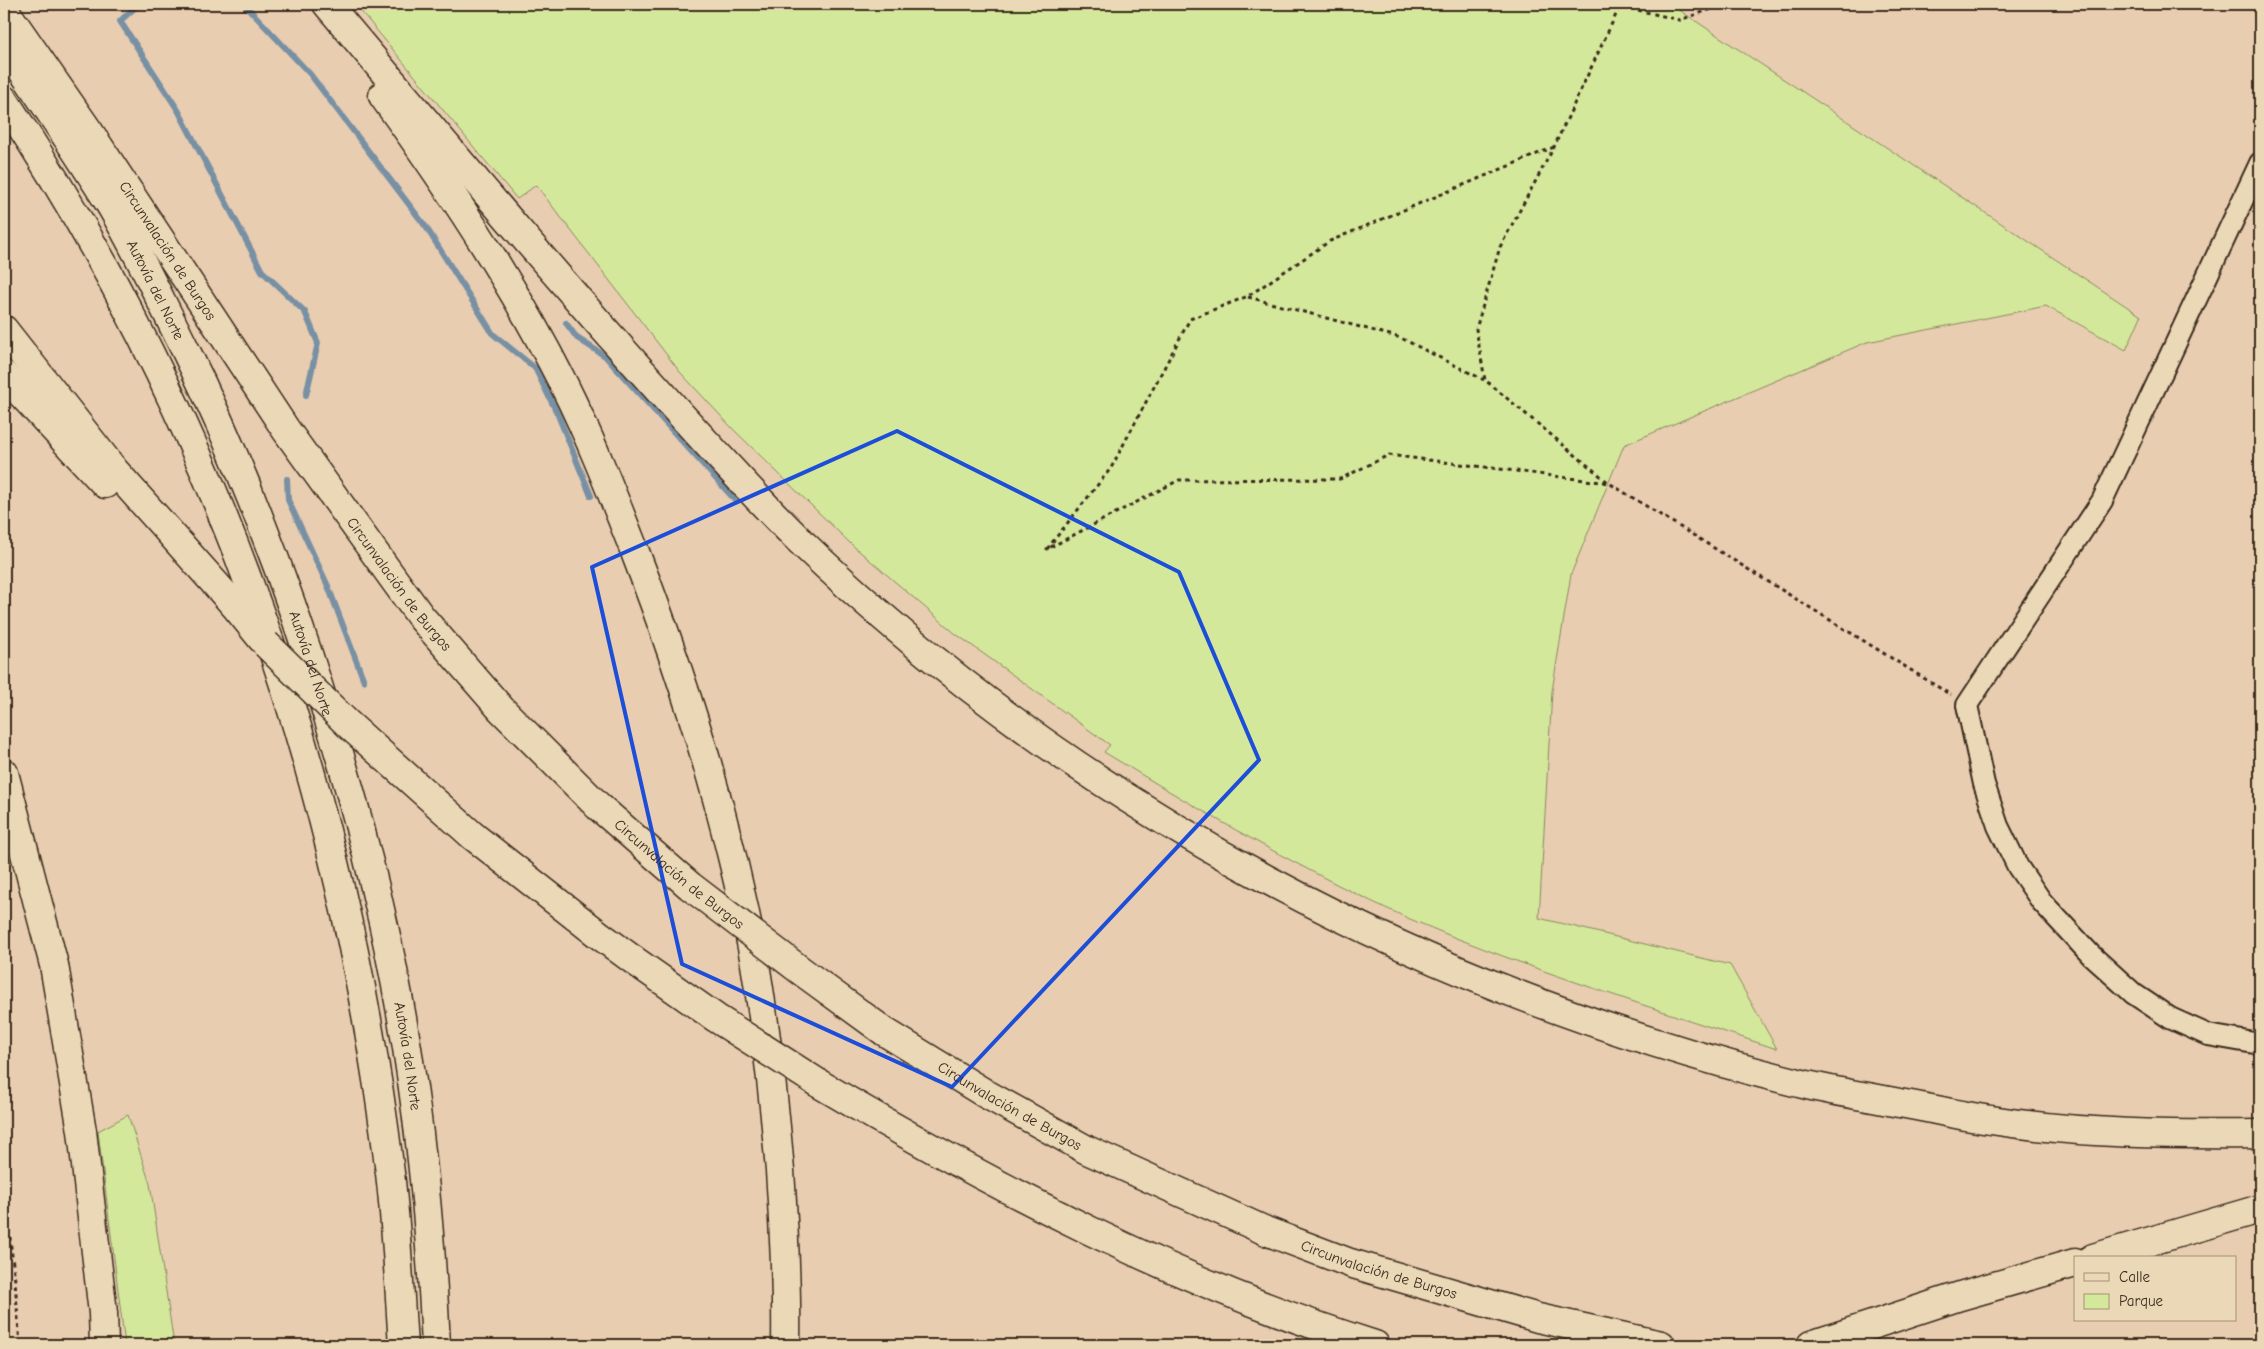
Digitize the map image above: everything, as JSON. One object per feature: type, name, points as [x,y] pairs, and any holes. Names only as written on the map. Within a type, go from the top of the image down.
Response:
[{"type":"highway","points":[[312,4],[352,54],[435,166],[500,269],[565,386],[612,494],[665,630],[700,737],[730,852],[754,957],[776,1122],[784,1226],[786,1345]]},
{"type":"highway","points":[[327,4],[609,335],[726,465],[798,538],[861,597],[940,663],[1088,772],[1160,818],[1301,898],[1374,934],[1542,1004],[1681,1050],[1810,1086],[1993,1121],[2100,1131],[2193,1135],[2260,1134]]},
{"type":"highway","name":"Circunvalación de Burgos","points":[[4,10],[95,141],[286,430],[421,617],[501,709],[598,806],[690,886],[885,1032],[986,1094],[1087,1150],[1266,1231],[1350,1263],[1538,1318],[1661,1345]]},
{"type":"highway","name":"Autovía del Norte","points":[[4,43],[112,208],[160,298],[207,394],[248,486],[283,576],[306,644],[347,776],[374,880],[396,985],[413,1087],[426,1191],[436,1345]]},
{"type":"highway","name":"Autovía del Norte","points":[[4,100],[54,178],[105,267],[149,350],[193,444],[223,515],[290,700],[340,879],[379,1087],[391,1177],[403,1345]]},
{"type":"highway","points":[[4,330],[114,470],[236,607],[266,644]]},
{"type":"highway","points":[[4,375],[222,606],[266,644],[349,725],[472,836],[632,959],[716,1018],[818,1082],[923,1145],[993,1183],[1086,1228],[1227,1291],[1341,1335],[1375,1345]]},
{"type":"highway","points":[[4,773],[54,965],[82,1131],[103,1313],[104,1345]]},
{"type":"highway","points":[[2100,1256],[2260,1209]]},
{"type":"highway","points":[[1811,1345],[1960,1296],[2074,1263]]},
{"type":"street","points":[[2260,163],[2102,501],[1966,705],[1984,784],[1998,826],[2018,867],[2042,902],[2091,955],[2134,994],[2170,1018],[2208,1035],[2260,1044]]},
{"type":"path","points":[[1485,380],[1476,329],[1500,247],[1554,147],[1620,6],[1680,20],[1726,4]]},
{"type":"path","points":[[1554,147],[1330,241],[1248,296],[1190,319],[1111,468],[1047,549],[1179,480],[1340,479],[1389,455],[1609,483]]},
{"type":"path","points":[[1248,296],[1401,338],[1485,380],[1609,483],[1966,705]]},
{"type":"path","points":[[4,1189],[15,1281],[20,1345]]},
{"type":"highlighted area","points":[[897,431],[1179,572],[1259,760],[952,1087],[682,964],[592,567]]},
{"type":"green space","points":[[355,4],[1670,4],[2141,316],[2126,350],[2046,306],[1867,342],[1624,445],[1571,574],[1552,691],[1539,918],[1730,965],[1777,1049],[1546,972],[1410,919],[1331,882],[1216,819],[1104,752],[1110,745],[956,634],[851,544],[733,429],[680,372],[536,185],[517,199]]},
{"type":"green space","points":[[128,1115],[150,1184],[174,1345],[125,1345],[98,1131]]},
{"type":"waterway","points":[[139,4],[120,21],[178,110],[262,271],[305,312],[318,343],[306,395]]},
{"type":"waterway","points":[[244,4],[310,74],[426,227],[493,334],[535,368],[558,415],[591,496]]},
{"type":"waterway","points":[[566,323],[577,338],[605,356],[736,501]]},
{"type":"waterway","points":[[287,479],[288,500],[328,586],[364,681]]}]
